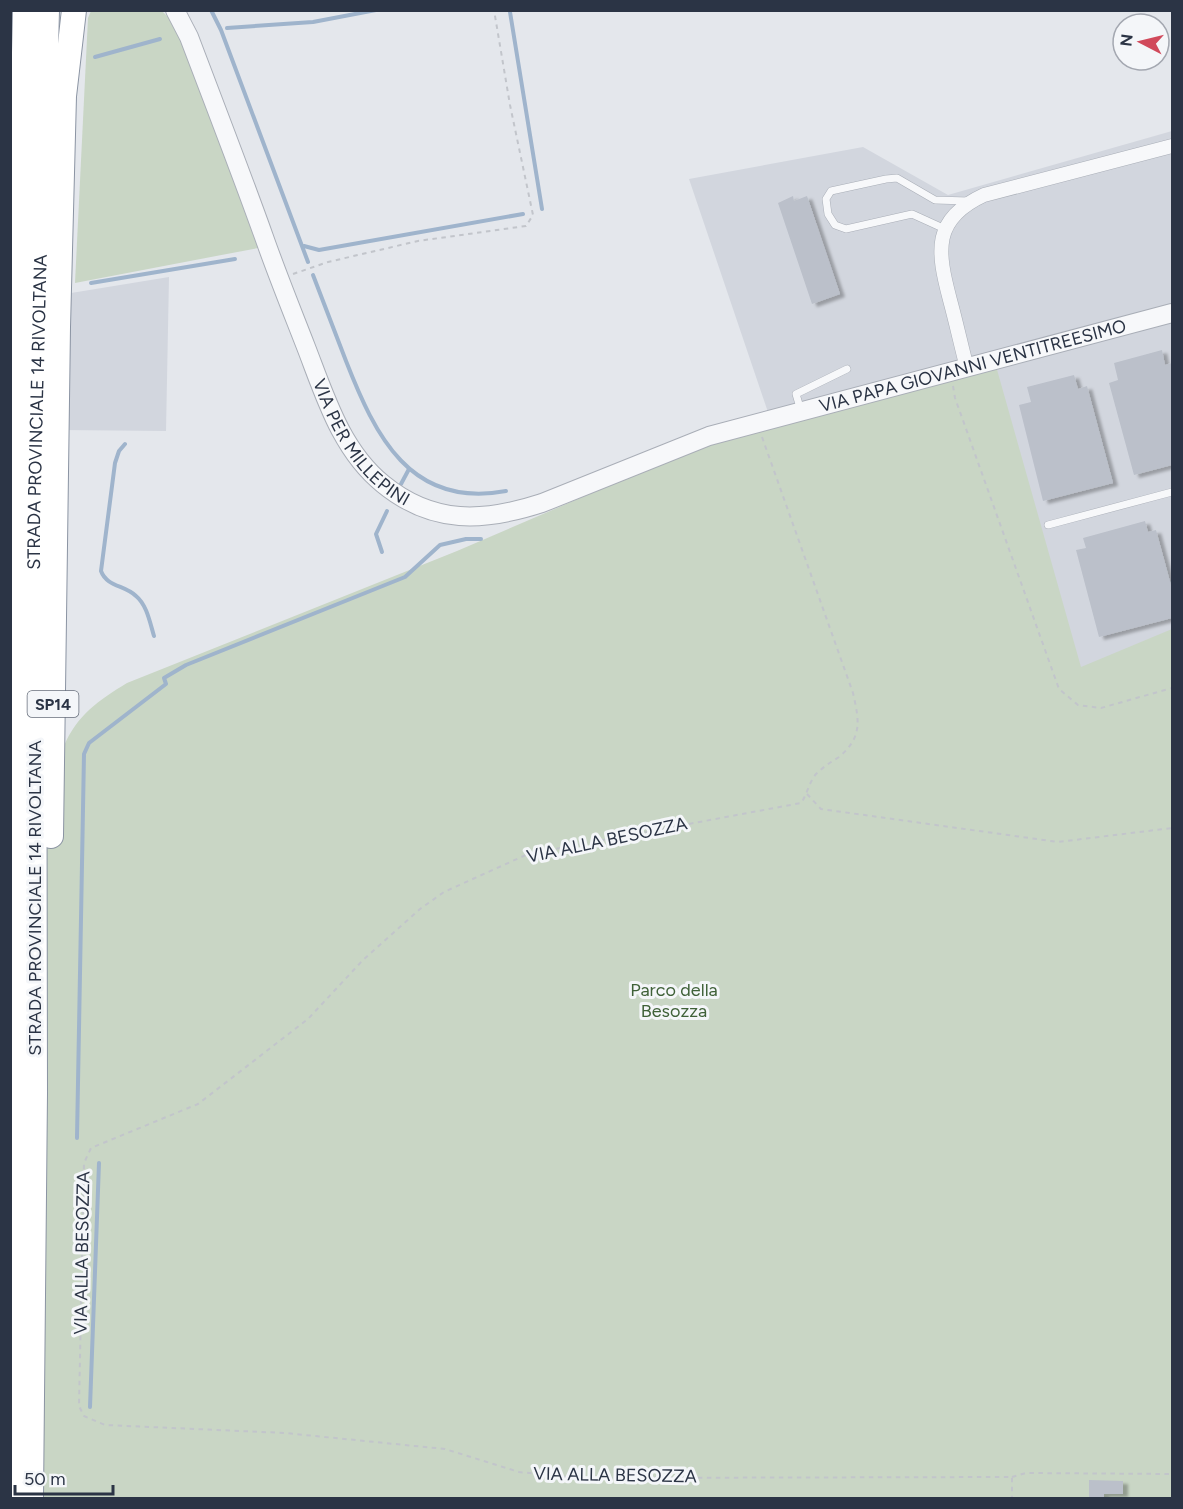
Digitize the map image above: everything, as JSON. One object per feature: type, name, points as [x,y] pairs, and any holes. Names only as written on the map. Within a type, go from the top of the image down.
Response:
[{"type":"highway","name":"STRADA PROVINCIALE 14 RIVOLTANA","points":[[25,10],[34,63],[35,1093],[31,1498]]},
{"type":"highway","name":"STRADA PROVINCIALE 14 RIVOLTANA","points":[[11,1498],[13,521],[34,63],[47,10]]},
{"type":"highway","name":"SP14","points":[[32,1398],[47,1280],[48,1005],[59,275],[64,96],[74,10]]},
{"type":"street","name":"VIA PER MILLEPINI","points":[[176,14],[189,36],[330,410],[354,453],[368,470],[389,489],[414,504],[456,516],[478,517],[513,512],[542,503],[709,436],[764,422]]},
{"type":"street","points":[[967,368],[942,268],[940,246],[945,229],[960,208],[984,195],[1173,146]]},
{"type":"street","name":"VIA PAPA GIOVANNI VENTITREESIMO","points":[[764,422],[1173,313]]},
{"type":"lane","points":[[945,229],[912,214],[846,229],[835,225],[828,214],[826,199],[831,191],[897,178],[935,200],[971,201]]},
{"type":"lane","points":[[801,411],[796,394],[847,369]]},
{"type":"lane","points":[[1048,525],[1173,492]]},
{"type":"path","points":[[280,280],[319,264],[418,241],[526,226],[533,215],[510,105],[494,10]]},
{"type":"path","points":[[952,389],[1059,689],[1078,705],[1101,708],[1173,688]]},
{"type":"path","name":"VIA ALLA BESOZZA","points":[[764,422],[853,693],[858,717],[857,732],[852,745],[815,776],[801,803],[793,806],[528,854],[444,892],[420,909],[363,960],[309,1019],[198,1104],[91,1148],[84,1163],[79,1406],[84,1416],[105,1425],[285,1432],[445,1449],[519,1472],[576,1478],[1012,1477],[1026,1473],[1173,1474]]},
{"type":"path","points":[[807,794],[821,809],[1058,842],[1173,828]]},
{"type":"path","points":[[1012,1477],[1012,1498]]},
{"type":"shaded area","points":[[1172,131],[1172,634],[1079,669],[772,424],[689,179],[863,147],[948,195]]},
{"type":"shaded area","points":[[169,277],[166,431],[61,430],[65,294]]},
{"type":"green space","points":[[91,11],[162,11],[177,26],[258,248],[75,283],[88,18]]},
{"type":"green space","name":"Parco della Besozza","points":[[994,359],[1081,667],[1172,629],[1172,1498],[32,1498],[36,911],[64,746],[75,725],[98,702],[127,683],[457,551],[736,431]]},
{"type":"building","points":[[793,196],[794,201],[807,196],[840,294],[812,304],[778,203]]},
{"type":"building","points":[[1162,350],[1165,365],[1172,363],[1172,465],[1134,475],[1109,383],[1118,380],[1114,363]]},
{"type":"building","points":[[1074,375],[1078,389],[1087,386],[1113,483],[1043,501],[1019,405],[1031,402],[1027,387]]},
{"type":"building","points":[[1145,521],[1148,532],[1156,530],[1172,589],[1172,618],[1099,637],[1076,550],[1086,548],[1083,538]]},
{"type":"building","points":[[1089,1480],[1123,1481],[1123,1494],[1104,1494],[1104,1498],[1089,1498]]},
{"type":"waterway","points":[[211,10],[221,30],[308,262]]},
{"type":"waterway","points":[[227,28],[313,22],[376,10]]},
{"type":"waterway","points":[[510,12],[542,209]]},
{"type":"waterway","points":[[95,57],[160,39]]},
{"type":"waterway","points":[[304,246],[319,250],[523,214]]},
{"type":"waterway","points":[[91,283],[235,259]]},
{"type":"waterway","points":[[313,275],[357,389],[384,439],[401,461],[421,477],[445,489],[473,494],[506,491]]},
{"type":"waterway","points":[[125,444],[119,451],[115,463],[101,571],[107,580],[132,592],[140,600],[148,614],[154,636]]},
{"type":"waterway","points":[[401,484],[409,469]]},
{"type":"waterway","points":[[382,552],[376,534],[387,511]]},
{"type":"waterway","points":[[77,1138],[84,754],[89,743],[166,684],[164,678],[186,665],[405,577],[440,545],[466,539],[481,539]]},
{"type":"waterway","points":[[90,1407],[99,1163]]}]
